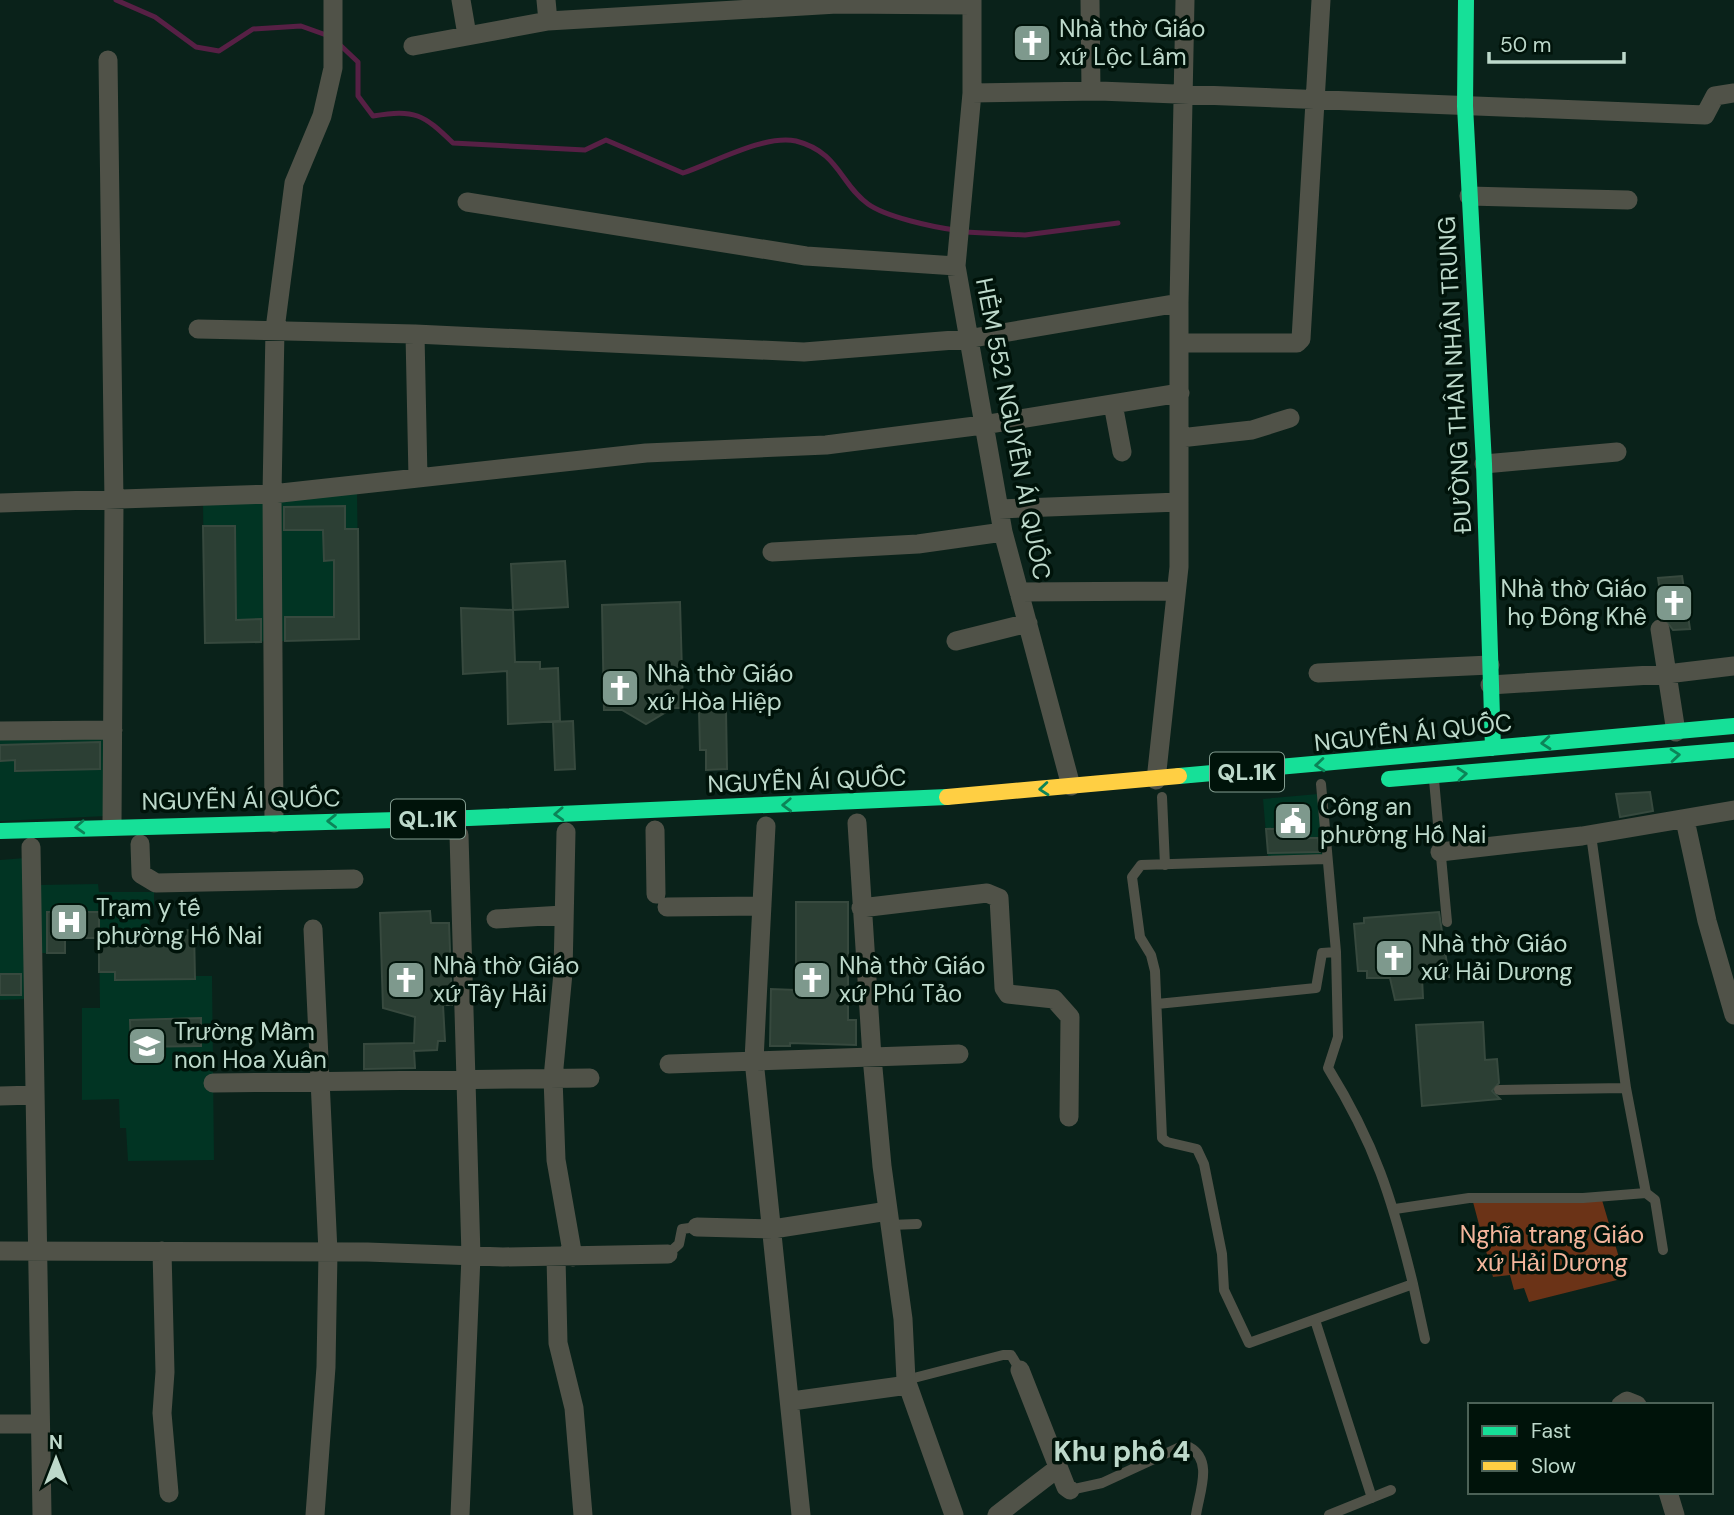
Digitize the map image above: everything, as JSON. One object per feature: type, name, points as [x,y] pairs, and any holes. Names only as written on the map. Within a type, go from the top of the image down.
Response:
[{"type":"main road","name":"ĐƯỜNG THÂN NHÂN TRUNG","points":[[1466,0],[1465,106],[1484,464],[1493,748]]},
{"type":"main road","name":"QL.1K","points":[[1614,737],[1734,726]]},
{"type":"main road","name":"NGUYỄN ÁI QUỐC","points":[[10,848],[31,838],[113,826],[855,803],[1071,786],[1160,793],[1493,748],[1614,737]]},
{"type":"main road","points":[[1614,737],[1617,760]]},
{"type":"main road","name":"NGUYỄN ÁI QUỐC","points":[[1371,780],[1734,750]]},
{"type":"main road","points":[[855,803],[856,823]]},
{"type":"main road","name":"NGUYỄN ÁI QUỐC","points":[[0,831],[31,838],[52,847]]},
{"type":"street","points":[[274,823],[272,494],[275,329],[293,183],[322,116],[333,68],[333,0]]},
{"type":"street","points":[[461,0],[467,34]]},
{"type":"street","points":[[546,0],[548,20]]},
{"type":"street","points":[[1090,0],[1091,91]]},
{"type":"street","points":[[1160,793],[1176,591],[1179,502],[1179,303],[1185,0]]},
{"type":"street","points":[[1179,343],[1300,342],[1321,0]]},
{"type":"street","points":[[413,46],[548,20],[649,7],[972,2]]},
{"type":"street","name":"HẺM 552 NGUYỄN ÁI QUỐC","points":[[972,2],[972,93],[956,266],[1003,532],[1071,786]]},
{"type":"street","points":[[108,60],[114,502],[113,826]]},
{"type":"street","points":[[972,93],[1091,91],[1705,115],[1715,96],[1734,93]]},
{"type":"street","points":[[1469,196],[1628,200]]},
{"type":"street","points":[[467,202],[806,256],[956,266]]},
{"type":"street","points":[[198,329],[415,334],[804,352],[967,340],[1179,303]]},
{"type":"street","points":[[415,334],[418,478]]},
{"type":"street","points":[[0,503],[114,502],[272,494],[646,453],[826,445],[983,425],[1180,393]]},
{"type":"street","points":[[1113,404],[1122,452]]},
{"type":"street","points":[[1180,438],[1252,430],[1290,418]]},
{"type":"street","points":[[1484,464],[1617,452]]},
{"type":"street","points":[[999,509],[1179,502]]},
{"type":"street","points":[[772,552],[918,544],[1003,532]]},
{"type":"street","points":[[1019,592],[1176,591]]},
{"type":"street","points":[[956,641],[1028,623]]},
{"type":"street","points":[[1660,629],[1676,732]]},
{"type":"street","points":[[1318,673],[1667,674],[1734,666]]},
{"type":"street","points":[[0,732],[113,730]]},
{"type":"street","points":[[1440,852],[1591,835],[1734,810]]},
{"type":"street","points":[[1685,820],[1707,921],[1734,1015]]},
{"type":"street","points":[[856,823],[872,1057],[903,1319],[907,1383],[954,1515]]},
{"type":"street","points":[[766,826],[754,1060],[792,1401],[801,1515]]},
{"type":"street","points":[[655,830],[662,900],[761,906]]},
{"type":"street","points":[[566,832],[559,1027],[552,1079],[564,1257],[558,1343],[574,1408],[583,1515]]},
{"type":"street","points":[[459,835],[471,1256],[460,1515]]},
{"type":"street","points":[[31,838],[42,1515]]},
{"type":"street","points":[[140,844],[141,874],[156,883],[354,879]]},
{"type":"street","points":[[861,908],[987,893],[999,898],[1004,988],[1008,994],[1054,999],[1070,1017],[1069,1117]]},
{"type":"street","points":[[496,919],[563,915]]},
{"type":"street","points":[[313,929],[328,1252],[326,1367],[315,1515]]},
{"type":"street","points":[[669,1065],[959,1054]]},
{"type":"street","points":[[213,1083],[321,1079],[590,1077]]},
{"type":"street","points":[[0,1096],[36,1095]]},
{"type":"street","points":[[697,1227],[773,1229],[889,1218]]},
{"type":"street","points":[[0,1251],[328,1252],[564,1257],[668,1254]]},
{"type":"street","points":[[162,1251],[165,1372],[162,1413],[169,1493]]},
{"type":"street","points":[[1020,1370],[1058,1468],[1070,1490]]},
{"type":"street","points":[[792,1401],[907,1383]]},
{"type":"street","points":[[0,1424],[40,1424]]},
{"type":"street","points":[[997,1515],[1058,1468]]},
{"type":"street","points":[[1669,1494],[1675,1515]]},
{"type":"lane","points":[[1434,776],[1447,922]]},
{"type":"lane","points":[[1321,784],[1336,952],[1338,1037],[1328,1068],[1362,1124],[1395,1209],[1425,1339]]},
{"type":"lane","points":[[1160,793],[1165,865]]},
{"type":"lane","points":[[1591,835],[1626,1088],[1646,1193],[1655,1200],[1663,1250]]},
{"type":"lane","points":[[1326,859],[1141,865],[1132,877],[1140,937],[1151,955],[1154,971],[1162,1138],[1167,1142],[1196,1149],[1204,1164],[1222,1254],[1224,1290],[1249,1343],[1413,1284]]},
{"type":"lane","points":[[1157,1004],[1316,988],[1322,953],[1336,952]]},
{"type":"lane","points":[[1499,1090],[1626,1088]]},
{"type":"lane","points":[[1395,1209],[1469,1198],[1583,1198],[1646,1193]]},
{"type":"lane","points":[[889,1218],[917,1224]]},
{"type":"lane","points":[[668,1254],[679,1244],[682,1229],[697,1227]]},
{"type":"lane","points":[[1315,1320],[1372,1498]]},
{"type":"lane","points":[[907,1383],[1003,1355],[1011,1355],[1020,1370]]},
{"type":"lane","points":[[1070,1490],[1102,1483],[1180,1447],[1189,1447],[1201,1457],[1205,1470],[1196,1515]]},
{"type":"lane","points":[[1329,1515],[1391,1490]]},
{"type":"shaded area","points":[[357,491],[359,639],[205,643],[203,504]]},
{"type":"shaded area","points":[[108,734],[107,816],[0,821],[0,738]]},
{"type":"shaded area","name":"Công an phường Hố Nai","points":[[1318,794],[1322,855],[1268,857],[1263,799]]},
{"type":"shaded area","points":[[25,858],[27,999],[0,1000],[0,860]]},
{"type":"shaded area","name":"Trường Mầm non Hoa Xuân","points":[[98,884],[99,892],[154,892],[154,910],[149,911],[150,931],[194,930],[195,976],[212,976],[214,1160],[128,1161],[126,1128],[120,1128],[119,1099],[82,1100],[82,1008],[100,1008],[99,938],[66,938],[65,953],[39,953],[38,885]]},
{"type":"green space","name":"Nghĩa trang Giáo xứ Hải Dương","points":[[1602,1200],[1625,1278],[1529,1302],[1524,1288],[1514,1290],[1510,1275],[1493,1277],[1473,1202]]},
{"type":"building","points":[[345,506],[345,529],[358,529],[359,639],[285,641],[285,617],[334,617],[334,560],[324,561],[323,530],[284,530],[284,507]]},
{"type":"building","points":[[203,526],[235,526],[236,620],[261,619],[261,642],[205,643]]},
{"type":"building","points":[[565,561],[568,607],[513,610],[511,564]]},
{"type":"building","points":[[1682,576],[1690,629],[1673,630],[1664,618],[1658,578]]},
{"type":"building","points":[[680,602],[683,708],[673,708],[646,724],[622,710],[604,710],[602,605]]},
{"type":"building","points":[[461,608],[513,610],[515,662],[540,662],[540,669],[558,668],[560,721],[508,724],[507,671],[463,674]]},
{"type":"building","points":[[726,710],[727,769],[706,770],[706,750],[700,750],[699,711]]},
{"type":"building","points":[[573,721],[575,769],[555,770],[553,722]]},
{"type":"building","points":[[100,742],[100,769],[15,771],[15,760],[0,761],[0,745]]},
{"type":"building","points":[[1650,792],[1653,811],[1620,817],[1616,794]]},
{"type":"building","points":[[1303,828],[1304,838],[1318,838],[1320,852],[1268,853],[1266,829]]},
{"type":"building","points":[[796,902],[848,902],[848,1020],[856,1020],[856,1045],[790,1043],[790,1046],[770,1046],[771,989],[796,990]]},
{"type":"building","points":[[430,911],[431,923],[449,923],[452,1005],[443,1005],[445,1041],[438,1041],[437,1050],[414,1051],[415,1068],[364,1069],[364,1044],[414,1043],[415,1017],[383,1008],[380,913]]},
{"type":"building","points":[[47,912],[99,912],[99,932],[194,930],[195,979],[115,980],[115,972],[99,972],[99,938],[65,938],[65,953],[47,953]]},
{"type":"building","points":[[1439,912],[1449,977],[1422,978],[1423,998],[1395,1000],[1390,978],[1367,978],[1367,971],[1358,971],[1354,924],[1364,923],[1364,918]]},
{"type":"building","points":[[0,974],[21,974],[21,995],[0,995]]},
{"type":"building","points":[[201,1018],[201,1046],[131,1047],[130,1020]]},
{"type":"building","points":[[1483,1022],[1485,1060],[1497,1059],[1499,1083],[1492,1091],[1500,1099],[1422,1106],[1416,1025]]},
{"type":"waterway","points":[[116,0],[155,17],[196,47],[219,51],[253,29],[301,26],[329,36]]},
{"type":"waterway","points":[[339,44],[358,62],[358,96],[373,116],[399,113],[418,116],[453,143],[585,150],[606,140],[683,173],[755,145],[783,140],[796,141],[810,146],[830,160],[859,196],[876,209],[910,221],[955,230]]},
{"type":"waterway","points":[[965,232],[1025,235],[1118,223]]},
{"type":"traffic: fast","points":[[1466,0],[1465,106],[1484,464],[1493,748]]},
{"type":"traffic: fast","points":[[1179,776],[1734,726]]},
{"type":"traffic: fast","points":[[1389,779],[1734,750]]},
{"type":"traffic: fast","points":[[0,831],[469,818],[947,797]]},
{"type":"traffic: slow","points":[[947,797],[1179,776]]},
{"type":"place","name":"Nhà thờ Giáo xứ Lộc Lâm","points":[[1032,43]]},
{"type":"place","name":"Nhà thờ Giáo họ Đông Khê","points":[[1674,603]]},
{"type":"place","name":"Nhà thờ Giáo xứ Hòa Hiệp","points":[[620,688]]},
{"type":"place","name":"Công an phường Hố Nai","points":[[1293,821]]},
{"type":"place","name":"Trạm y tế phường Hố Nai","points":[[69,922]]},
{"type":"place","name":"Nhà thờ Giáo xứ Hải Dương","points":[[1394,958]]},
{"type":"place","name":"Nhà thờ Giáo xứ Tây Hải","points":[[406,980]]},
{"type":"place","name":"Nhà thờ Giáo xứ Phú Tảo","points":[[812,980]]},
{"type":"place","name":"Trường Mầm non Hoa Xuân","points":[[147,1046]]},
{"type":"district","name":"Khu phố 4","points":[[1122,1451]]}]
